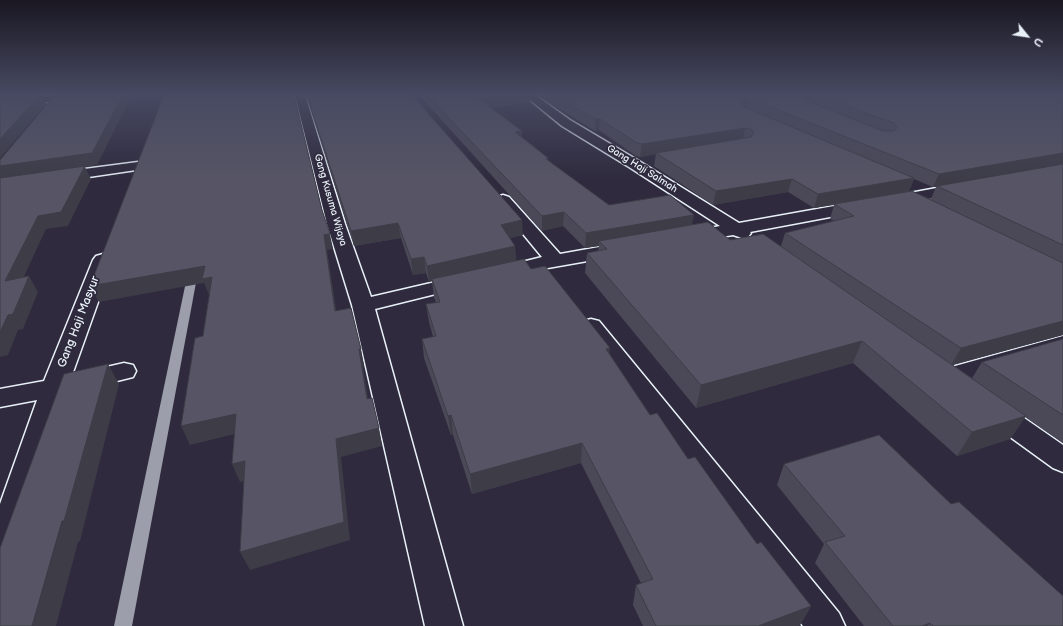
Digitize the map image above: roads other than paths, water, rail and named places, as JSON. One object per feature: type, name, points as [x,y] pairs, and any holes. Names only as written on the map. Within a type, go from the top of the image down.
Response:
[{"type":"street","name":"Gang Kusuma Wijaya","points":[[308,124],[336,224],[363,305],[444,626]]},
{"type":"street","name":"Gang Haji Salmah","points":[[568,124],[738,229],[764,248]]},
{"type":"street","points":[[130,189],[146,145]]},
{"type":"street","points":[[634,164],[650,161]]},
{"type":"street","points":[[0,185],[138,166]]},
{"type":"street","points":[[669,241],[738,229],[910,191],[935,203],[986,184]]},
{"type":"street","points":[[494,189],[549,262],[569,298],[826,626]]},
{"type":"street","name":"Gang Haji Masyur","points":[[0,552],[54,388],[110,240]]},
{"type":"street","points":[[363,305],[549,262],[639,246]]},
{"type":"street","points":[[946,377],[1063,343]]},
{"type":"street","points":[[926,363],[1063,460]]},
{"type":"street","points":[[0,398],[54,388],[124,371]]},
{"type":"waterway","points":[[123,626],[193,272]]}]
